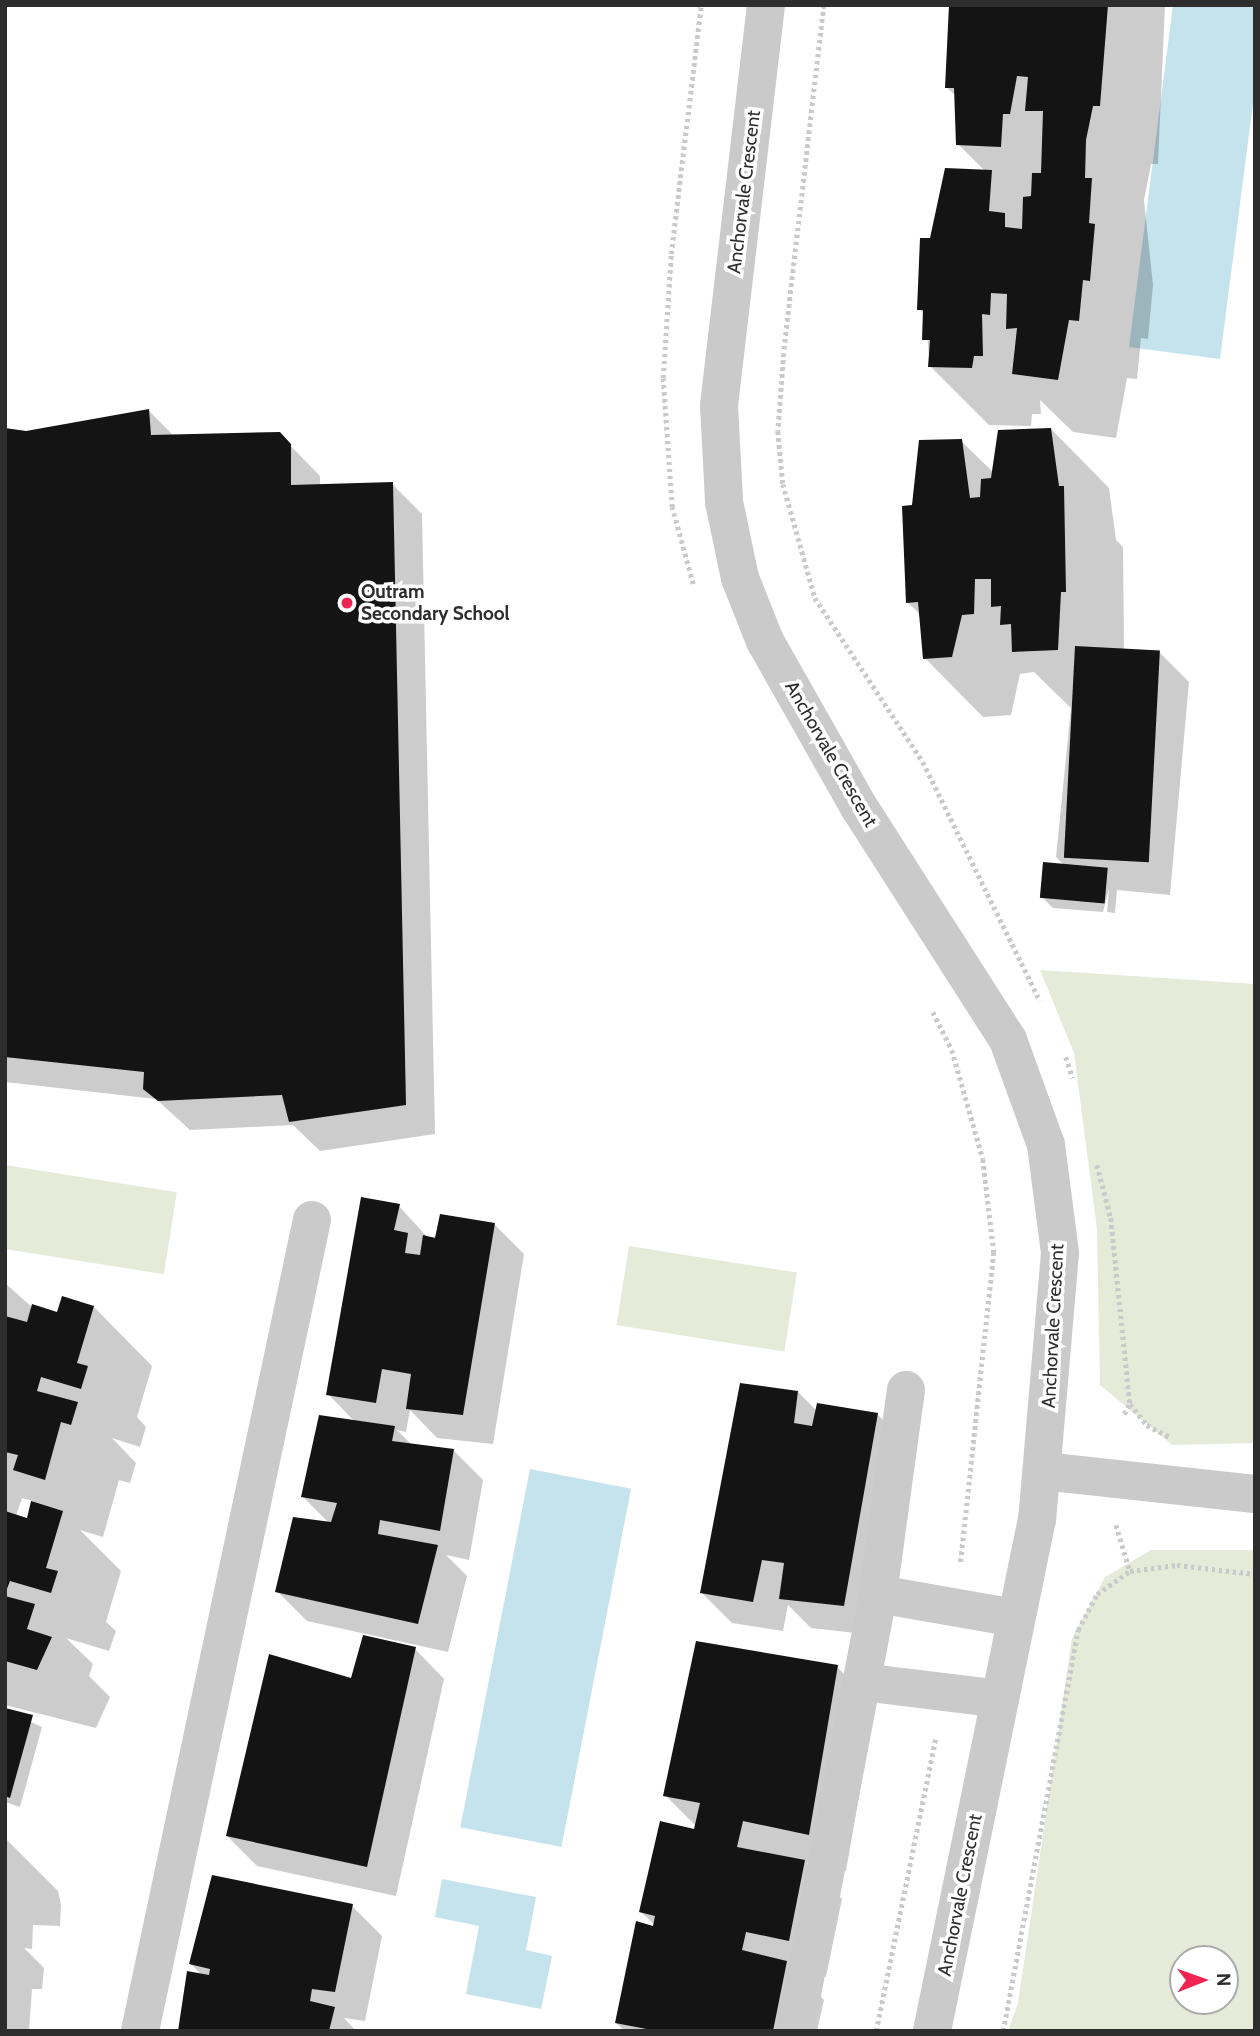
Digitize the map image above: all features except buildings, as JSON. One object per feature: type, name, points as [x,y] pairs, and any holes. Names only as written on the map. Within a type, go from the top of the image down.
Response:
[{"type":"street","name":"Anchorvale Crescent","points":[[766,5],[719,405],[724,502],[740,578],[765,641],[859,807],[1008,1040],[1046,1145],[1060,1253],[1044,1471],[932,2031]]},
{"type":"street","points":[[140,2031],[312,1220]]},
{"type":"street","points":[[795,2031],[878,1594],[906,1390]]},
{"type":"street","points":[[1044,1471],[1255,1494]]},
{"type":"street","points":[[878,1594],[1016,1618]]},
{"type":"street","points":[[862,1682],[1000,1699]]},
{"type":"path","points":[[695,588],[672,507],[663,378],[671,254],[701,5]]},
{"type":"path","points":[[824,5],[784,353],[778,432],[783,484],[815,598],[923,762]]},
{"type":"path","points":[[927,1000],[952,1050],[983,1158],[994,1252],[954,1608]]},
{"type":"path","points":[[1124,1414],[1130,1404]]},
{"type":"path","points":[[1112,1514],[1130,1571]]},
{"type":"path","points":[[1003,2031],[1078,1630],[1097,1594],[1130,1571],[1177,1565],[1255,1574]]},
{"type":"path","points":[[876,2031],[927,1795],[943,1691]]},
{"type":"green space","points":[[1040,970],[1255,984],[1255,1443],[1172,1445],[1100,1385],[1097,1229],[1074,1053]]},
{"type":"green space","points":[[5,1165],[177,1192],[164,1274],[5,1249]]},
{"type":"green space","points":[[629,1246],[797,1273],[784,1352],[616,1325]]},
{"type":"green space","points":[[1151,1550],[1255,1550],[1255,2031],[1008,2031],[1018,2003],[1072,1638],[1105,1577]]},
{"type":"water","points":[[1173,5],[1255,5],[1255,88],[1220,359],[1129,347]]},
{"type":"water","points":[[530,1469],[631,1489],[561,1847],[460,1827]]},
{"type":"water","points":[[442,1879],[536,1897],[526,1950],[552,1956],[541,2009],[466,1994],[479,1926],[435,1917]]},
{"type":"place","name":"Outram Secondary School","points":[[347,603]]}]
